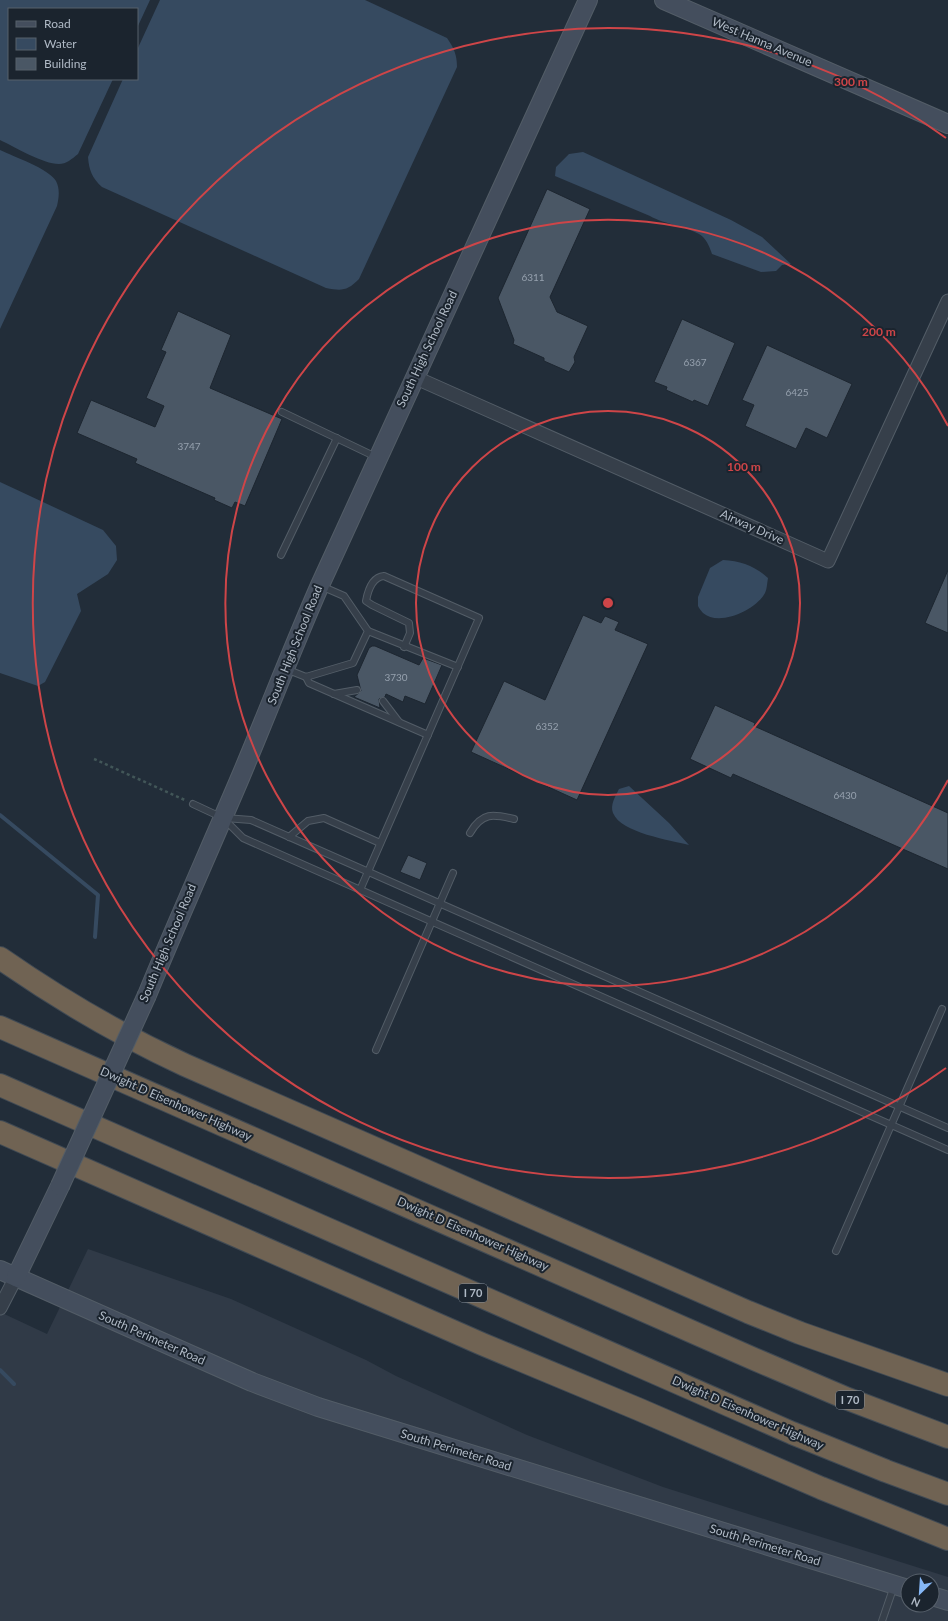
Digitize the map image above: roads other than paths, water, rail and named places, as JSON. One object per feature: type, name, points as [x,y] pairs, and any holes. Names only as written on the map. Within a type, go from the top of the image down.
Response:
[{"type":"highway","points":[[0,958],[84,1013],[148,1048],[185,1065],[712,1297],[800,1333],[948,1385]]},
{"type":"highway","name":"Dwight D Eisenhower Highway","points":[[0,1027],[754,1359],[848,1399],[948,1437]]},
{"type":"highway","name":"Dwight D Eisenhower Highway","points":[[0,1085],[792,1433],[948,1494]]},
{"type":"highway","points":[[0,1132],[482,1344],[828,1491],[948,1539]]},
{"type":"street","name":"South High School Road","points":[[8,1274],[60,1186],[147,995],[272,701],[284,667],[320,585],[588,0]]},
{"type":"street","name":"West Hanna Avenue","points":[[664,0],[948,124]]},
{"type":"street","name":"Airway Drive","points":[[414,377],[828,561],[948,301]]},
{"type":"street","points":[[0,1308],[8,1274]]},
{"type":"street","name":"South Perimeter Road","points":[[8,1274],[252,1382],[318,1407],[900,1587]]},
{"type":"lane","points":[[282,412],[377,458]]},
{"type":"lane","points":[[281,555],[336,438]]},
{"type":"lane","points":[[360,890],[479,618],[384,576],[378,576],[374,580],[366,601],[409,623],[410,633],[404,646]]},
{"type":"lane","points":[[320,585],[344,596],[368,630],[458,667]]},
{"type":"lane","points":[[306,677],[353,663],[368,630]]},
{"type":"lane","points":[[284,667],[306,677],[309,683],[428,735]]},
{"type":"lane","points":[[334,694],[357,690]]},
{"type":"lane","points":[[383,701],[400,723]]},
{"type":"lane","points":[[193,804],[223,818],[243,838],[948,1150]]},
{"type":"lane","points":[[470,833],[475,824],[482,818],[490,815],[514,819]]},
{"type":"lane","points":[[223,818],[251,820],[948,1128]]},
{"type":"lane","points":[[289,837],[308,822],[324,818],[380,843]]},
{"type":"lane","points":[[376,1050],[453,873]]},
{"type":"lane","points":[[836,1251],[942,1009]]},
{"type":"lane","points":[[882,1621],[900,1589]]},
{"type":"water","points":[[0,0],[150,0],[138,26],[138,8],[8,8],[8,80],[113,80],[78,154],[64,163],[59,164],[45,161],[29,155],[0,140]]},
{"type":"water","points":[[160,0],[365,0],[447,38],[456,55],[457,67],[359,279],[348,288],[336,290],[326,288],[102,187],[93,177],[89,166],[88,157],[123,80],[138,80],[138,48]]},
{"type":"water","points":[[0,150],[38,167],[52,176],[56,181],[59,193],[57,206],[0,329]]},
{"type":"water","points":[[583,152],[731,220],[762,237],[791,264],[782,265],[776,271],[761,272],[712,254],[706,240],[693,231],[656,219],[555,176],[556,167],[569,154]]},
{"type":"water","points":[[0,482],[103,530],[116,546],[117,560],[108,574],[77,594],[81,611],[45,682],[38,686],[0,673]]},
{"type":"water","points":[[723,560],[747,565],[758,570],[768,578],[767,588],[765,593],[754,605],[737,615],[718,618],[710,617],[700,610],[698,606],[698,597],[710,568]]},
{"type":"water","points":[[629,786],[669,823],[689,845],[647,835],[626,826],[618,820],[612,810],[613,801],[619,789]]},
{"type":"waterway","points":[[0,815],[98,895],[95,937]]},
{"type":"waterway","points":[[0,1370],[14,1384]]}]
